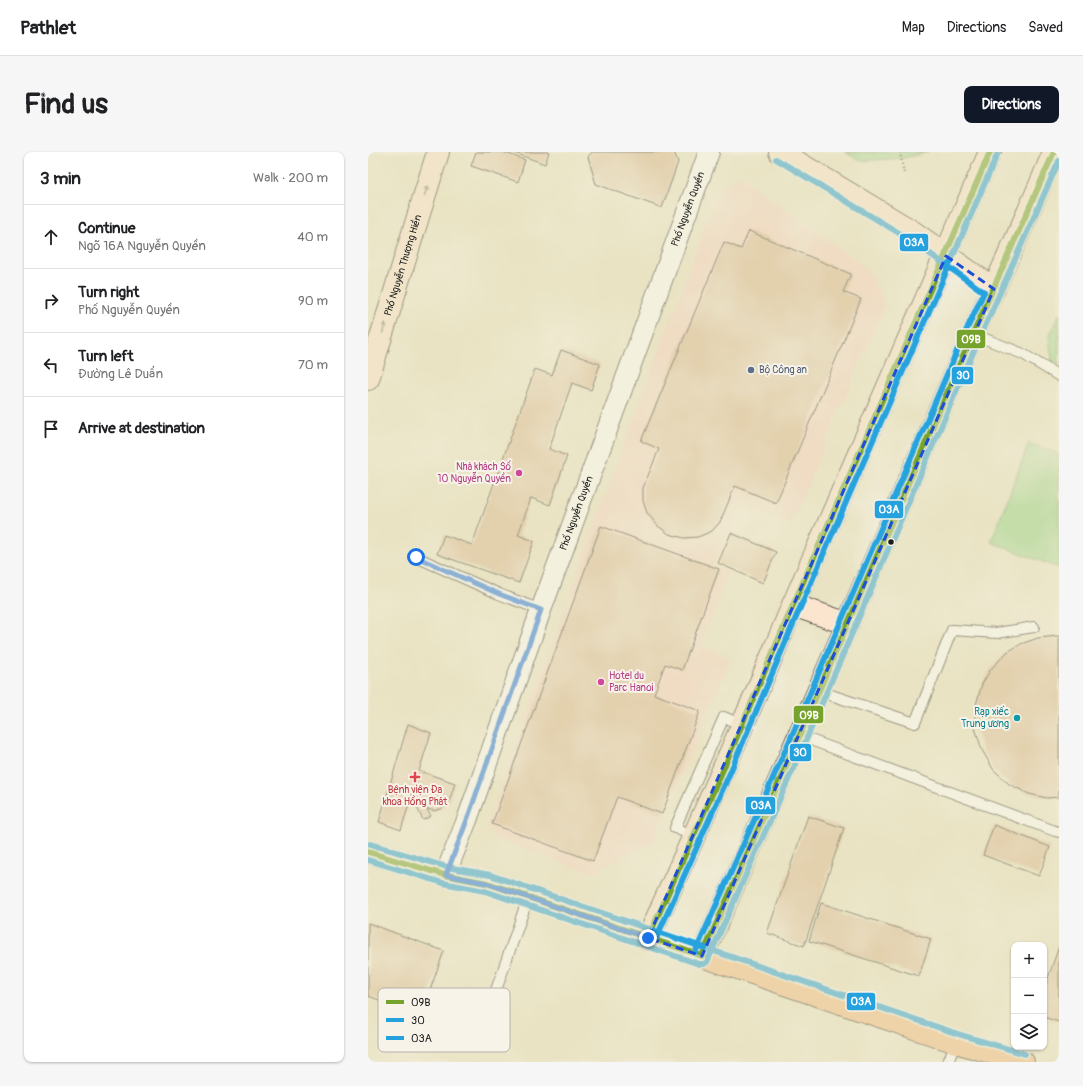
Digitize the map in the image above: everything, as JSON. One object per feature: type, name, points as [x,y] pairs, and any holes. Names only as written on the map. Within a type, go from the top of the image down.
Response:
[{"type":"main road","points":[[368,852],[446,875],[486,883],[702,956],[952,1052],[1023,1062]]},
{"type":"street","name":"Phố Nguyễn Thượng Hiền","points":[[368,379],[438,152]]},
{"type":"street","name":"Phố Nguyễn Quyền","points":[[446,875],[541,610],[709,152]]},
{"type":"street","points":[[780,152],[913,232],[994,288]]},
{"type":"street","points":[[648,938],[694,836],[990,152]]},
{"type":"street","points":[[702,956],[800,736],[973,334],[1032,206],[1054,152]]},
{"type":"street","points":[[793,605],[848,624]]},
{"type":"lane","points":[[973,334],[1023,354],[1059,376]]},
{"type":"lane","points":[[416,557],[499,594],[541,610]]},
{"type":"lane","points":[[819,691],[914,722],[952,630],[997,633],[1034,627]]},
{"type":"lane","points":[[800,736],[1059,832]]},
{"type":"lane","points":[[497,988],[528,898]]},
{"type":"path","points":[[900,152],[904,173]]},
{"type":"highlighted area","points":[[946,256],[994,289],[702,956],[648,938]]},
{"type":"shaded area","points":[[741,176],[867,269],[885,305],[790,526],[740,505],[715,565],[729,571],[702,645],[731,659],[651,845],[592,873],[495,839],[487,826],[596,522],[719,187]]},
{"type":"green space","points":[[845,152],[929,152],[903,158],[861,161]]},
{"type":"green space","points":[[1059,314],[1059,365],[1052,360],[1049,337]]},
{"type":"green space","points":[[1029,443],[1059,454],[1059,568],[991,542]]},
{"type":"building","points":[[476,152],[503,152],[525,160],[518,182],[471,166]]},
{"type":"building","points":[[512,152],[549,152],[545,164]]},
{"type":"building","points":[[592,152],[674,152],[678,162],[662,208],[596,184],[588,157]]},
{"type":"building","name":"Bộ Công an","points":[[749,231],[851,274],[843,292],[861,299],[776,503],[735,486],[720,522],[712,531],[698,537],[684,538],[669,534],[658,526],[647,513],[643,501],[643,488],[659,449],[641,441],[724,242],[741,249]]},
{"type":"building","name":"Nhà khách Số 10 Nguyễn Quyền","points":[[561,350],[600,364],[591,390],[572,383],[549,449],[567,456],[550,505],[531,498],[518,535],[534,541],[519,583],[437,554],[444,535],[472,545],[535,369],[552,375]]},
{"type":"building","name":"Hotel du Parc Hanoi","points":[[601,526],[719,569],[682,670],[665,664],[654,694],[700,711],[662,814],[617,797],[593,861],[492,824]]},
{"type":"building","points":[[731,533],[776,552],[763,583],[718,563]]},
{"type":"building","name":"Rạp xiếc Trung ương","points":[[1059,636],[1059,797],[1047,798],[1029,794],[1009,784],[993,769],[982,750],[975,728],[975,708],[982,684],[991,669],[1007,652],[1021,644],[1038,638]]},
{"type":"building","name":"Bệnh viện Đa khoa Hồng Phát","points":[[408,724],[431,733],[419,771],[455,783],[449,802],[441,809],[433,811],[426,808],[431,816],[423,820],[412,797],[415,791],[416,781],[401,830],[379,822]]},
{"type":"building","points":[[808,816],[844,828],[804,946],[767,933]]},
{"type":"building","points":[[994,825],[1050,847],[1039,876],[983,855]]},
{"type":"building","points":[[821,903],[931,939],[919,976],[809,941]]},
{"type":"building","points":[[368,923],[444,951],[431,988],[378,988],[378,1000],[368,996]]},
{"type":"building","points":[[1059,946],[1059,1022],[1047,1018],[1047,981]]},
{"type":"transit line","name":"09B","points":[[648,938],[722,772],[990,152]]},
{"type":"transit line","name":"09B","points":[[368,852],[445,875],[487,883],[702,956],[799,737],[957,370],[1054,152]]},
{"type":"transit line","name":"30","points":[[655,941],[729,775],[997,155]]},
{"type":"transit line","name":"03A","points":[[695,953],[793,733],[960,344],[984,292],[909,239],[776,159]]},
{"type":"transit line","name":"30","points":[[368,860],[443,883],[485,891],[699,964],[704,964],[707,962],[806,740],[964,373],[1059,161]]},
{"type":"transit line","name":"03A","points":[[370,844],[447,867],[490,875],[958,1034],[1025,1054]]},
{"type":"place","name":"Bộ Công an","points":[[751,370]]},
{"type":"place","name":"Nhà khách Số 10 Nguyễn Quyền","points":[[519,473]]},
{"type":"place","name":"Hotel du Parc Hanoi","points":[[601,682]]},
{"type":"place","name":"Rạp xiếc Trung ương","points":[[1017,718]]},
{"type":"place","name":"Bệnh viện Đa khoa Hồng Phát","points":[[415,777]]},
{"type":"route","points":[[416,557],[499,594],[541,610],[467,820],[446,875],[486,883],[648,938]]}]
